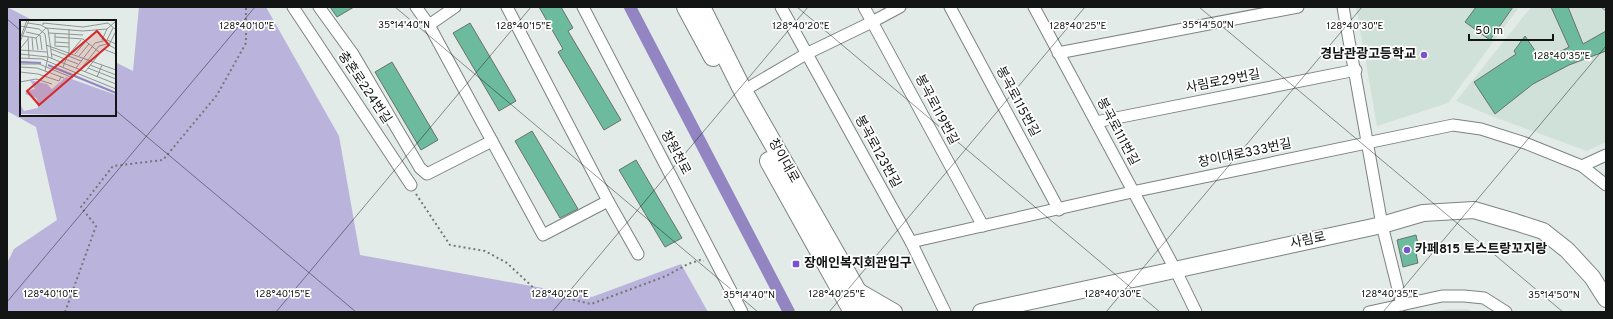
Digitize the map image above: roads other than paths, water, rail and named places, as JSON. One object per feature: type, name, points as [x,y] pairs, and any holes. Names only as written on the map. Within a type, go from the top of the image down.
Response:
[{"type":"main road","name":"창이대로","points":[[686,7],[853,312]]},
{"type":"main road","name":"창이대로","points":[[701,7],[743,90],[869,312]]},
{"type":"street","name":"충혼로224번길","points":[[293,7],[411,185]]},
{"type":"street","points":[[320,7],[353,54],[420,168],[427,174],[492,141]]},
{"type":"street","points":[[416,7],[429,25],[543,235],[608,201]]},
{"type":"street","points":[[429,25],[455,7]]},
{"type":"street","points":[[507,7],[608,201],[638,254]]},
{"type":"street","name":"창원천로","points":[[583,7],[742,312]]},
{"type":"street","name":"봉곡로123번길","points":[[781,7],[911,242],[945,312]]},
{"type":"street","name":"봉곡로119번길","points":[[864,7],[983,226]]},
{"type":"street","points":[[743,90],[806,54],[900,7]]},
{"type":"street","name":"봉곡로115번길","points":[[950,7],[1059,210]]},
{"type":"street","name":"봉곡로111번길","points":[[1034,7],[1132,192],[1175,269],[1196,312]]},
{"type":"street","points":[[1058,54],[1298,7]]},
{"type":"street","points":[[1343,7],[1356,70],[1382,225],[1402,305]]},
{"type":"street","name":"사림로29번길","points":[[1096,122],[1356,70]]},
{"type":"street","name":"창이대로333번길","points":[[911,242],[1059,210],[1132,192],[1453,125],[1481,129],[1525,142],[1582,166],[1606,185]]},
{"type":"street","points":[[1582,166],[1606,155]]},
{"type":"street","name":"사림로","points":[[980,312],[1382,225],[1423,213],[1474,210],[1543,231],[1567,250],[1592,277],[1606,299]]},
{"type":"street","points":[[856,290],[894,312]]},
{"type":"street","points":[[1369,312],[1442,296],[1484,298],[1506,312]]},
{"type":"waterway","points":[[630,7],[789,312]]},
{"type":"place","name":"경남관광고등학교","points":[[1424,55]]},
{"type":"place","name":"카페815 토스트랑꼬지랑","points":[[1407,250]]},
{"type":"place","name":"장애인복지회관입구","points":[[796,264]]}]
